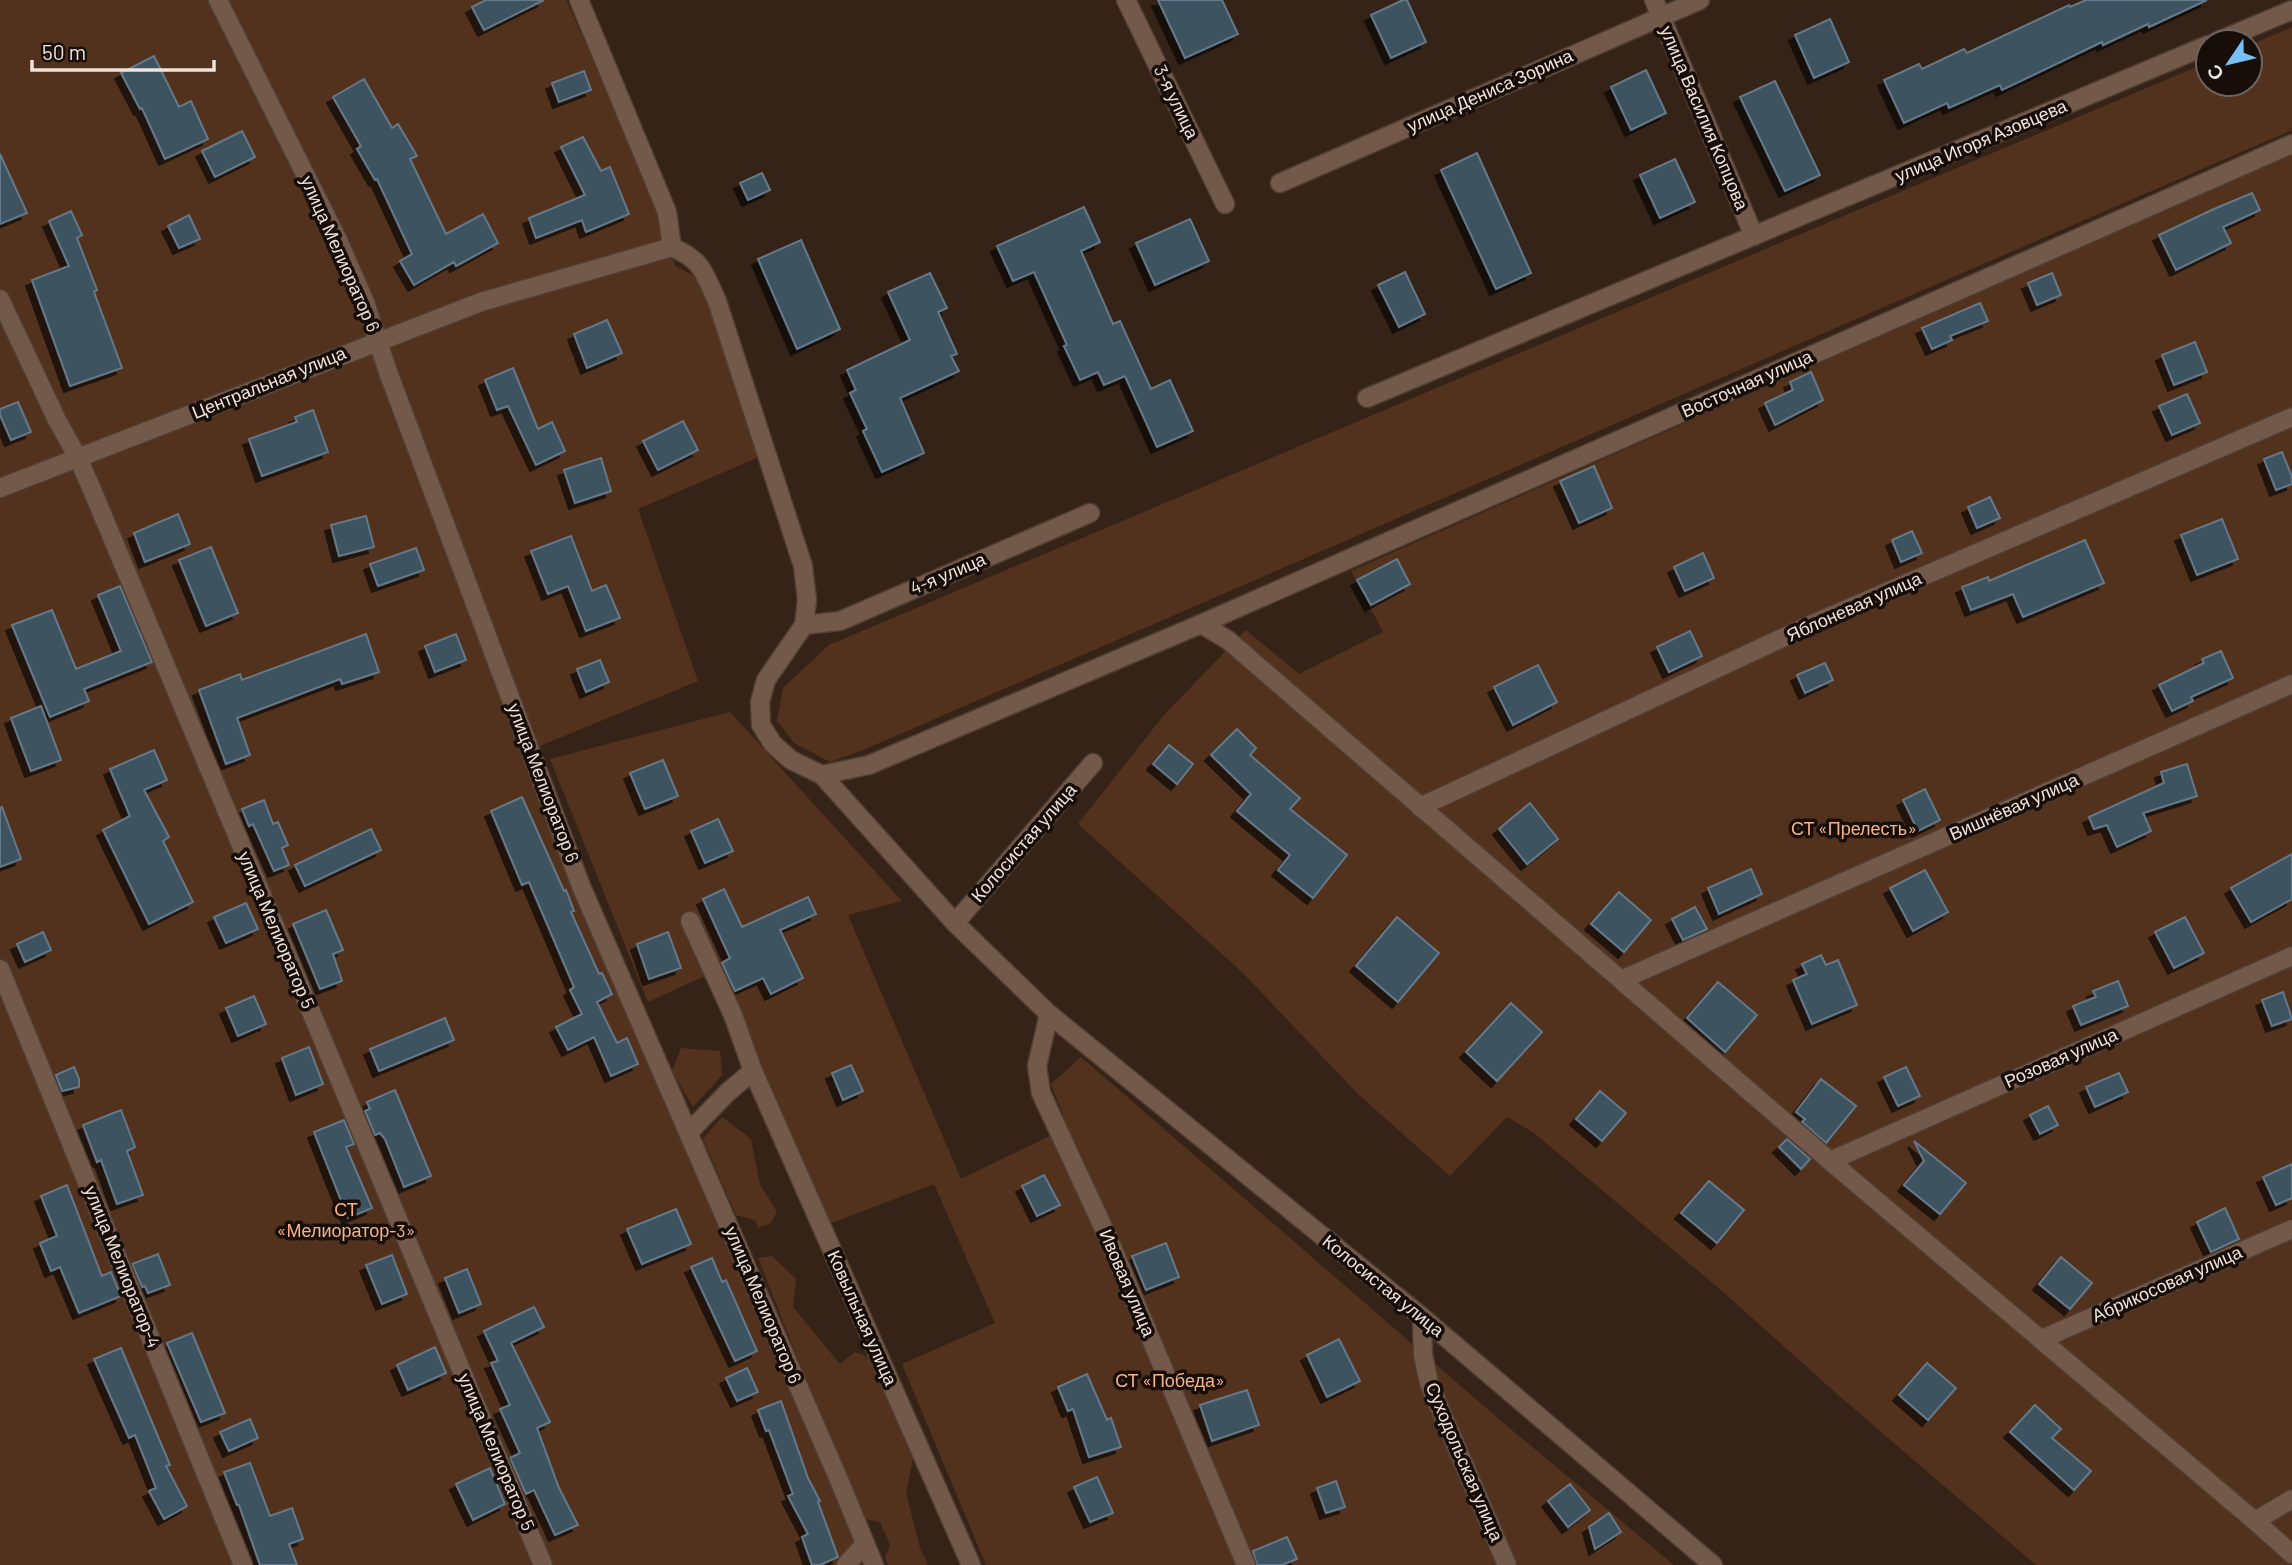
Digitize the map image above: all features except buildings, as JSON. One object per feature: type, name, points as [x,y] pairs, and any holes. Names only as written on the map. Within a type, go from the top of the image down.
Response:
[{"type":"street","name":"улица Мелиоратор 6","points":[[218,0],[338,240],[365,302],[581,886],[874,1565]]},
{"type":"street","points":[[579,0],[667,212],[672,247],[693,257],[704,273],[716,300],[803,566],[807,600],[804,625],[766,680],[760,702],[761,725],[773,744],[791,760],[822,775]]},
{"type":"street","name":"3-я улица","points":[[1126,0],[1225,204]]},
{"type":"street","name":"улица Дениса Зорина","points":[[1280,183],[1657,8],[1700,0]]},
{"type":"street","name":"улица Василия Копцова","points":[[1657,8],[1754,236]]},
{"type":"street","points":[[2249,28],[2292,10]]},
{"type":"street","name":"улица Игоря Азовцева","points":[[1367,398],[2194,51]]},
{"type":"street","name":"Восточная улица","points":[[822,775],[869,765],[1201,624],[2292,144]]},
{"type":"street","name":"Центральная улица","points":[[0,488],[481,302],[672,247]]},
{"type":"street","name":"улица Мелиоратор 5","points":[[0,299],[57,420],[78,458],[543,1565]]},
{"type":"street","name":"Яблоневая улица","points":[[1420,807],[1810,625],[2292,417]]},
{"type":"street","name":"4-я улица","points":[[804,625],[840,621],[1090,513]]},
{"type":"street","points":[[1201,624],[1228,640],[1830,1161],[2292,1554]]},
{"type":"street","name":"Вишнёвая улица","points":[[1621,980],[2292,684]]},
{"type":"street","name":"Колосистая улица","points":[[955,923],[1094,763]]},
{"type":"street","name":"Колосистая улица","points":[[822,775],[955,923],[1042,1008],[1422,1317],[1713,1565]]},
{"type":"street","name":"Ковыльная улица","points":[[690,921],[733,1015],[753,1071],[971,1565]]},
{"type":"street","name":"Розовая улица","points":[[1830,1161],[2292,956]]},
{"type":"street","name":"улица Мелиоратор-4","points":[[0,969],[243,1565]]},
{"type":"street","name":"Ивовая улица","points":[[1042,1008],[1037,1066],[1041,1093],[1110,1242],[1246,1565]]},
{"type":"street","points":[[688,1133],[753,1071]]},
{"type":"street","name":"Абрикосовая улица","points":[[2042,1339],[2292,1229]]},
{"type":"street","name":"Суходольская улица","points":[[1422,1317],[1423,1355],[1429,1383],[1507,1565]]},
{"type":"street","points":[[2255,1521],[2292,1499]]},
{"type":"street","points":[[846,1565],[865,1544]]},
{"type":"green space","name":"СТ «Мелиоратор-3»","points":[[0,0],[566,0],[662,214],[675,266],[699,278],[711,307],[759,457],[638,509],[698,681],[523,753],[861,1557],[844,1565],[0,1565]]},
{"type":"green space","points":[[2292,27],[2292,130],[861,751],[830,762],[794,743],[777,721],[783,688],[829,645],[2194,68],[2194,98],[2264,98],[2264,39]]},
{"type":"green space","name":"СТ «Прелесть»","points":[[2292,154],[2292,1565],[2036,1565],[1721,1290],[1534,1133],[1507,1117],[1450,1176],[1358,1094],[1242,972],[1078,824],[1164,715],[1246,630],[1299,674],[1383,632],[1351,571]]},
{"type":"green space","name":"СТ «Победа»","points":[[730,712],[902,901],[848,915],[961,1179],[1068,1127],[1051,1084],[1081,1057],[1500,1420],[1674,1565],[986,1565],[902,1364],[995,1323],[934,1184],[829,1224],[720,969],[648,1002],[550,759]]},
{"type":"green space","points":[[681,1048],[720,1051],[722,1075],[693,1107],[672,1071]]},
{"type":"green space","points":[[722,1117],[751,1139],[760,1185],[777,1211],[771,1223],[758,1228],[755,1220],[736,1215],[703,1139]]},
{"type":"green space","points":[[772,1256],[796,1279],[793,1307],[840,1364],[855,1352],[868,1357],[914,1454],[906,1493],[920,1548],[928,1565],[888,1565],[885,1557],[890,1545],[880,1522],[861,1518],[758,1258]]}]
